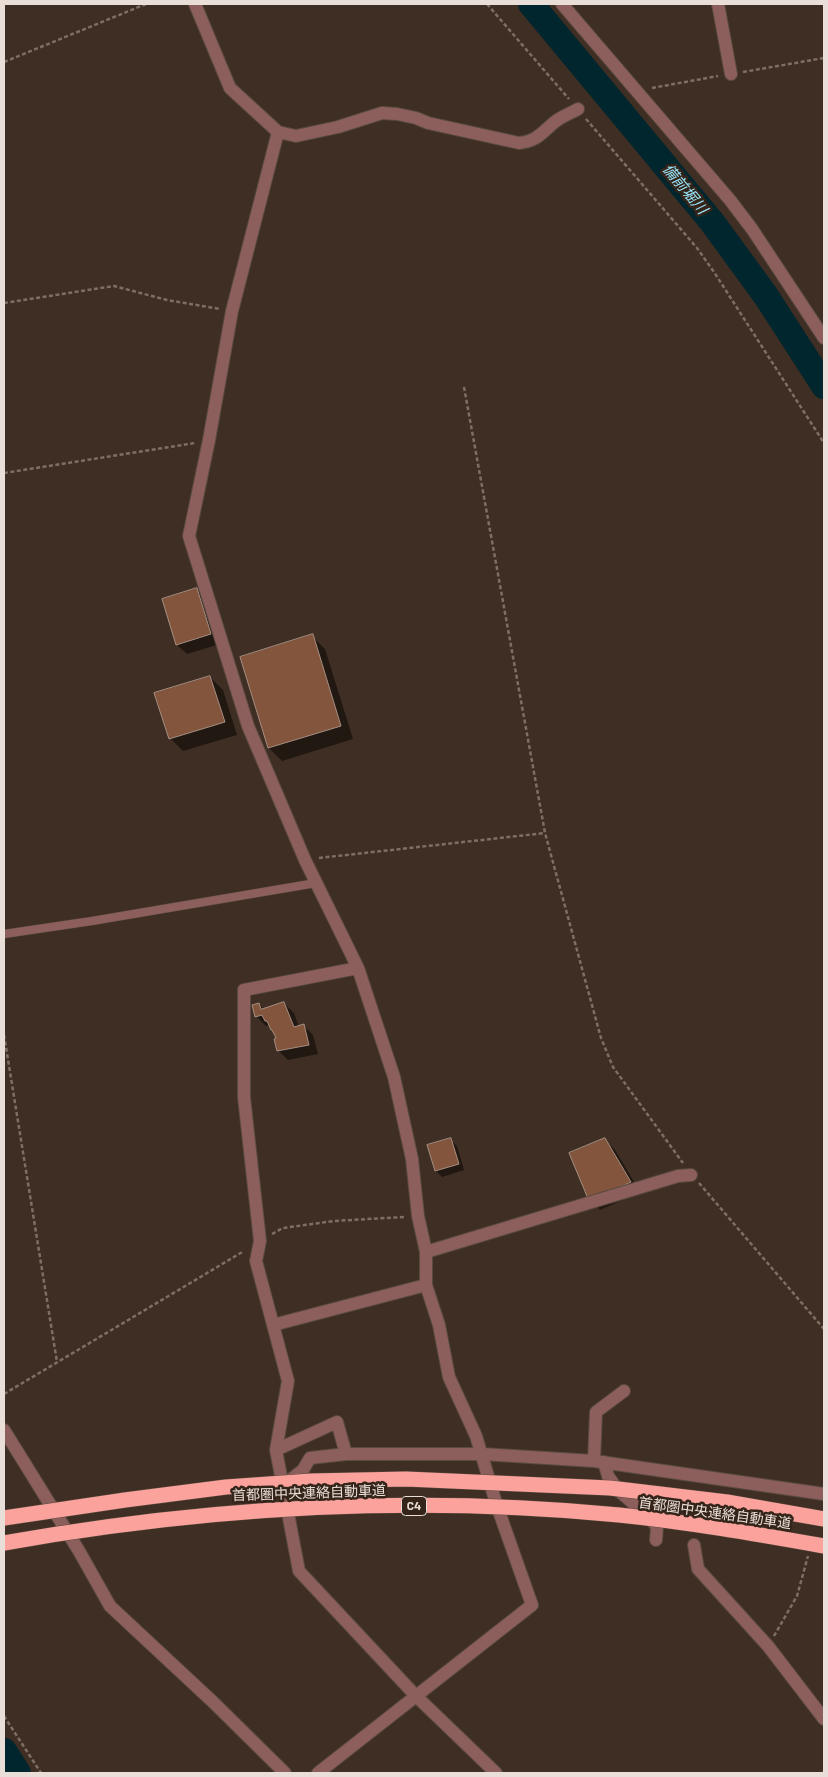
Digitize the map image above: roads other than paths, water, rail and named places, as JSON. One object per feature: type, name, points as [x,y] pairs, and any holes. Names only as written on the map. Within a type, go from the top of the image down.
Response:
[{"type":"highway","name":"首都圏中央連絡自動車道","points":[[4,1518],[226,1487],[311,1481],[406,1479],[516,1482],[610,1488],[727,1502],[824,1519]]},
{"type":"highway","name":"首都圏中央連絡自動車道","points":[[4,1543],[127,1524],[227,1513],[313,1508],[406,1506],[516,1508],[619,1515],[724,1528],[824,1546]]},
{"type":"street","points":[[195,4],[230,88],[278,132],[296,136],[382,114],[397,114],[428,123],[519,143],[528,142],[538,137],[557,120],[578,109]]},
{"type":"street","points":[[562,4],[730,200],[824,338]]},
{"type":"street","points":[[718,4],[731,74]]},
{"type":"street","points":[[278,132],[232,311],[210,440],[189,536],[248,726],[305,860],[358,968],[394,1077],[412,1159],[418,1216],[426,1252],[426,1285],[439,1325],[449,1377],[476,1436],[496,1503],[532,1605],[318,1773]]},
{"type":"street","points":[[358,968],[244,990],[244,1097],[260,1241],[256,1261],[288,1382],[276,1450],[299,1571],[416,1696],[496,1773]]},
{"type":"street","points":[[426,1252],[678,1176],[691,1174]]},
{"type":"street","points":[[273,1325],[426,1285]]},
{"type":"street","points":[[624,1391],[596,1412],[599,1461],[618,1490],[650,1518],[657,1527],[656,1540]]},
{"type":"street","points":[[276,1450],[337,1422],[346,1454]]},
{"type":"street","points":[[4,1430],[79,1550],[110,1606],[213,1702],[285,1773]]},
{"type":"street","points":[[283,1486],[303,1470],[310,1458],[346,1454],[482,1454],[599,1461],[824,1494]]},
{"type":"street","points":[[694,1545],[698,1568],[768,1646],[824,1719]]},
{"type":"lane","points":[[4,934],[316,883]]},
{"type":"waterway","name":"備前堀川","points":[[531,4],[712,222],[766,296],[824,386]]},
{"type":"waterway","points":[[4,1751],[18,1773]]}]
